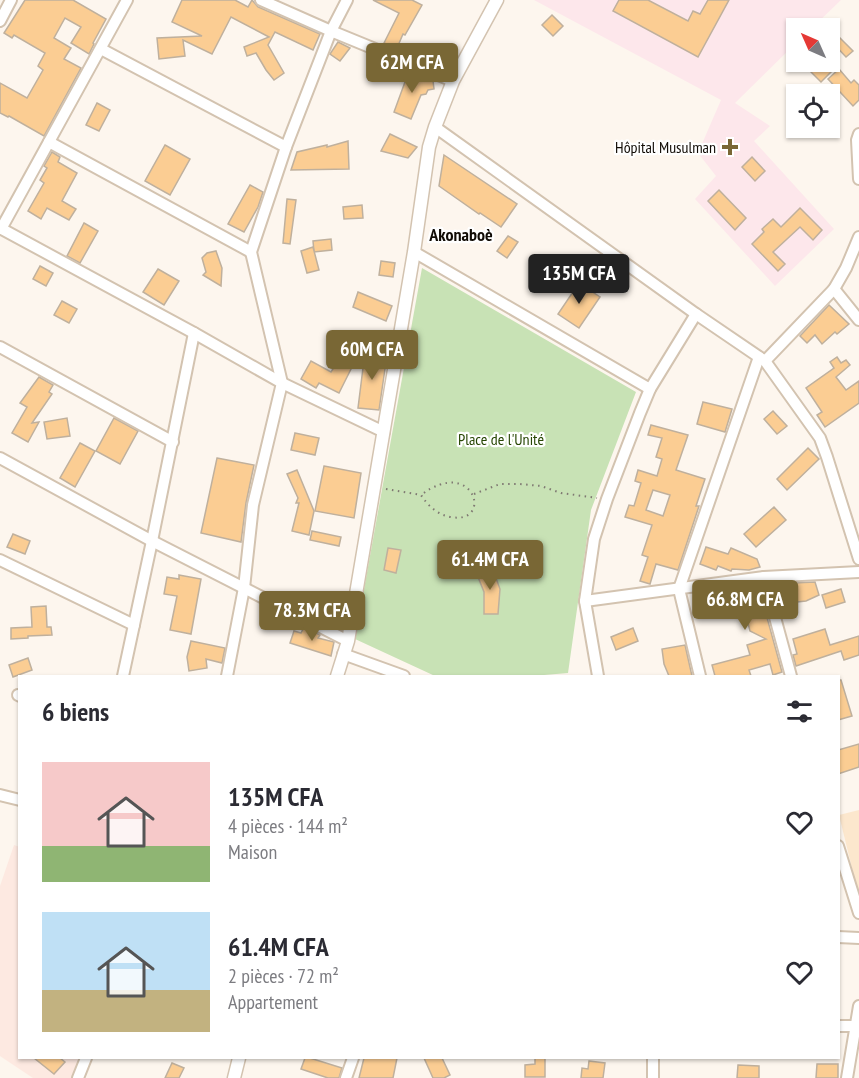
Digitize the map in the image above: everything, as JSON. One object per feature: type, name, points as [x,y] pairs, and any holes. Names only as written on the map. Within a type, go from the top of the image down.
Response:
[{"type":"street","points":[[0,21],[12,0]]},
{"type":"street","points":[[127,0],[1,229],[282,383],[384,432]]},
{"type":"street","points":[[261,0],[453,81]]},
{"type":"street","points":[[226,675],[244,588],[253,505],[282,383],[251,252],[286,147],[330,31],[347,0]]},
{"type":"street","points":[[337,675],[348,641],[414,252],[429,147],[453,81],[497,0]]},
{"type":"street","points":[[101,48],[286,147]]},
{"type":"street","points":[[435,127],[762,359],[820,438],[859,559]]},
{"type":"street","points":[[859,134],[857,140],[859,179]]},
{"type":"street","points":[[49,142],[251,252]]},
{"type":"street","points":[[700,675],[679,589],[762,359],[834,289],[859,237]]},
{"type":"street","points":[[414,252],[650,389]]},
{"type":"street","points":[[834,289],[859,320]]},
{"type":"street","points":[[598,675],[585,601],[594,540],[607,499],[650,389],[696,314]]},
{"type":"street","points":[[123,675],[194,333]]},
{"type":"street","points":[[0,347],[173,442]]},
{"type":"street","points":[[0,458],[152,541],[348,641]]},
{"type":"street","points":[[0,560],[134,625]]},
{"type":"street","points":[[585,601],[764,577],[859,572]]},
{"type":"street","points":[[764,577],[791,675]]},
{"type":"street","points":[[343,654],[401,675]]},
{"type":"street","points":[[0,795],[18,800]]},
{"type":"street","points":[[840,852],[859,913]]},
{"type":"street","points":[[840,937],[859,938]]},
{"type":"street","points":[[847,1078],[859,1006]]},
{"type":"street","points":[[840,1026],[855,1026]]},
{"type":"street","points":[[78,1078],[86,1059]]},
{"type":"street","points":[[234,1078],[239,1059]]},
{"type":"street","points":[[346,1078],[353,1059]]},
{"type":"street","points":[[653,1059],[653,1078]]},
{"type":"path","points":[[374,487],[421,495],[427,503],[443,515],[461,518],[473,509],[475,503],[474,494],[462,483],[449,483],[429,489],[421,495]]},
{"type":"path","points":[[474,494],[500,484],[520,484],[541,486],[561,493],[607,499]]},
{"type":"shaded area","name":"Hôpital Musulman","points":[[534,0],[841,0],[822,18],[786,18],[786,53],[735,103],[770,126],[754,141],[834,229],[775,286],[695,199],[716,176],[698,153],[721,100]]},
{"type":"shaded area","points":[[859,810],[859,897],[840,819],[840,815]]},
{"type":"shaded area","points":[[14,845],[18,846],[18,1059],[79,1059],[72,1078],[33,1078],[0,1056],[0,886]]},
{"type":"green space","name":"Place de l'Unité","points":[[422,268],[636,392],[591,510],[568,673],[433,675],[355,639]]},
{"type":"building","points":[[25,0],[73,0],[106,19],[89,54],[71,43],[81,27],[65,18],[54,38],[71,48],[64,59],[81,68],[44,136],[0,113],[0,83],[27,98],[43,70],[38,66],[45,53],[14,35],[12,38],[4,33]]},
{"type":"building","points":[[182,0],[235,0],[248,7],[252,0],[258,7],[320,34],[313,50],[275,32],[268,45],[284,73],[274,80],[256,53],[247,56],[244,47],[269,37],[231,17],[212,54],[183,40],[185,56],[159,59],[157,38],[202,36],[172,22]]},
{"type":"building","points":[[373,0],[412,0],[422,5],[405,35],[403,34],[397,48],[384,43],[399,13]]},
{"type":"building","points":[[619,0],[648,0],[688,21],[693,11],[700,14],[708,0],[729,0],[698,57],[613,11]]},
{"type":"building","points":[[552,15],[563,26],[553,36],[542,25]]},
{"type":"building","points":[[840,38],[853,51],[846,57],[840,51]]},
{"type":"building","points":[[338,42],[350,48],[340,61],[330,54]]},
{"type":"building","points":[[840,70],[851,83],[854,80],[859,85],[859,100],[853,106],[840,92],[840,84],[833,84],[828,79]]},
{"type":"building","points":[[409,71],[433,81],[434,89],[421,95],[411,119],[394,112]]},
{"type":"building","points":[[811,72],[831,72],[821,82]]},
{"type":"building","points":[[97,103],[110,110],[99,131],[86,125]]},
{"type":"building","points":[[390,134],[417,147],[408,158],[381,151]]},
{"type":"building","points":[[348,141],[349,169],[291,170],[297,152]]},
{"type":"building","points":[[165,145],[190,159],[170,195],[145,181]]},
{"type":"building","points":[[52,152],[60,157],[58,162],[77,173],[62,201],[76,209],[69,220],[47,208],[41,219],[28,211],[44,183],[40,180],[47,168],[44,166]]},
{"type":"building","points":[[444,155],[517,204],[501,227],[439,186]]},
{"type":"building","points":[[752,157],[765,171],[755,181],[742,167]]},
{"type":"building","points":[[250,185],[263,192],[258,207],[244,232],[228,224]]},
{"type":"building","points":[[719,190],[746,218],[735,230],[708,201]]},
{"type":"building","points":[[287,199],[296,200],[290,244],[283,243]]},
{"type":"building","points":[[362,205],[363,218],[344,219],[343,207]]},
{"type":"building","points":[[800,208],[822,230],[813,240],[800,227],[773,252],[785,264],[778,271],[752,244],[764,232],[762,229],[773,219],[781,227]]},
{"type":"building","points":[[84,223],[98,231],[80,263],[67,256]]},
{"type":"building","points":[[508,236],[518,242],[507,258],[497,251]]},
{"type":"building","points":[[331,239],[332,250],[314,252],[313,241]]},
{"type":"building","points":[[313,247],[319,270],[307,273],[301,251]]},
{"type":"building","points":[[216,251],[222,268],[221,286],[203,275],[206,272],[202,258],[207,253]]},
{"type":"building","points":[[381,261],[395,263],[393,277],[379,275]]},
{"type":"building","points":[[40,266],[53,273],[46,286],[33,279]]},
{"type":"building","points":[[158,269],[179,281],[164,305],[143,292]]},
{"type":"building","points":[[579,283],[600,297],[579,328],[558,314]]},
{"type":"building","points":[[358,292],[392,306],[386,321],[353,307]]},
{"type":"building","points":[[62,301],[77,309],[69,323],[54,315]]},
{"type":"building","points":[[829,305],[849,324],[837,334],[835,332],[822,344],[815,335],[807,343],[800,336]]},
{"type":"building","points":[[345,350],[357,357],[339,393],[319,383],[316,388],[301,379],[311,361],[331,372]]},
{"type":"building","points":[[365,352],[387,355],[379,410],[358,408]]},
{"type":"building","points":[[837,357],[841,363],[846,360],[850,365],[836,377],[846,390],[859,381],[859,403],[825,427],[817,415],[822,412],[806,388],[834,368],[830,362]]},
{"type":"building","points":[[39,377],[53,385],[49,392],[52,394],[32,423],[39,422],[28,442],[12,433],[27,407],[20,403]]},
{"type":"building","points":[[703,402],[732,409],[725,432],[697,424]]},
{"type":"building","points":[[773,411],[787,426],[777,434],[764,419]]},
{"type":"building","points":[[67,418],[70,436],[47,439],[44,422]]},
{"type":"building","points":[[114,418],[138,431],[120,464],[96,451]]},
{"type":"building","points":[[651,425],[688,435],[676,470],[705,479],[696,506],[699,506],[678,570],[656,564],[650,584],[640,581],[648,557],[642,555],[652,525],[625,517],[629,505],[634,506],[641,483],[635,481],[638,470],[657,476],[662,459],[656,457],[662,438],[648,435]],"holes":[[[653,490],[670,495],[663,516],[646,510]]]},
{"type":"building","points":[[295,433],[319,438],[315,455],[291,450]]},
{"type":"building","points":[[80,443],[95,451],[75,487],[60,478]]},
{"type":"building","points":[[808,448],[819,459],[787,490],[777,479]]},
{"type":"building","points":[[217,458],[254,465],[241,542],[201,533]]},
{"type":"building","points":[[324,466],[361,473],[354,518],[315,511]]},
{"type":"building","points":[[297,470],[314,511],[309,535],[292,531],[299,503],[296,503],[298,498],[287,474]]},
{"type":"building","points":[[774,507],[786,520],[756,547],[744,534]]},
{"type":"building","points":[[312,531],[341,537],[339,546],[310,540]]},
{"type":"building","points":[[13,534],[30,541],[25,554],[7,547]]},
{"type":"building","points":[[706,547],[728,554],[731,548],[757,559],[760,567],[749,570],[732,569],[731,571],[718,566],[716,570],[700,564]]},
{"type":"building","points":[[388,548],[401,550],[396,573],[384,570]]},
{"type":"building","points":[[492,567],[500,589],[498,614],[484,614],[484,592],[476,572]]},
{"type":"building","points":[[179,575],[201,579],[191,634],[170,630],[177,596],[164,594],[167,577],[179,579]]},
{"type":"building","points":[[815,582],[819,595],[806,601],[779,604],[774,584]]},
{"type":"building","points":[[758,585],[782,672],[773,675],[770,664],[749,670],[751,675],[715,675],[712,665],[750,655],[747,645],[766,639],[750,631],[742,600],[699,614],[694,594],[711,592],[712,594],[732,589],[733,591]]},
{"type":"building","points":[[841,589],[845,602],[826,608],[822,595]]},
{"type":"building","points":[[46,606],[47,627],[51,627],[52,635],[11,639],[11,628],[32,627],[31,607]]},
{"type":"building","points":[[304,627],[320,635],[318,638],[334,642],[331,656],[290,643],[294,631],[301,633]]},
{"type":"building","points":[[633,628],[638,641],[616,650],[611,637]]},
{"type":"building","points":[[825,629],[830,645],[859,636],[859,655],[844,660],[841,651],[796,666],[793,655],[797,654],[793,639]]},
{"type":"building","points":[[191,641],[225,648],[222,663],[206,659],[207,668],[189,671],[187,657]]},
{"type":"building","points":[[685,645],[692,675],[669,675],[662,649]]},
{"type":"building","points":[[28,658],[32,670],[13,677],[9,665]]},
{"type":"building","points":[[840,680],[841,680],[852,716],[840,719]]},
{"type":"building","points":[[859,744],[859,767],[840,773],[840,749]]},
{"type":"building","points":[[35,1059],[61,1059],[65,1062],[54,1074]]},
{"type":"building","points":[[305,1059],[313,1059],[342,1068],[339,1078],[328,1078],[301,1069]]},
{"type":"building","points":[[364,1059],[397,1059],[393,1078],[359,1078]]},
{"type":"building","points":[[424,1059],[442,1059],[450,1075],[444,1078],[433,1078]]},
{"type":"building","points":[[535,1059],[545,1059],[545,1077],[525,1077],[525,1065],[535,1064]]},
{"type":"building","points":[[589,1061],[605,1063],[603,1078],[581,1078],[582,1068],[588,1069]]},
{"type":"building","points":[[172,1063],[184,1068],[179,1078],[165,1078]]},
{"type":"building","points":[[817,1064],[838,1064],[838,1078],[816,1078]]},
{"type":"building","points":[[738,1065],[759,1066],[759,1078],[737,1078]]},
{"type":"place","name":"Hôpital Musulman","points":[[730,147]]},
{"type":"district","name":"Akonaboè","points":[[461,235]]}]
